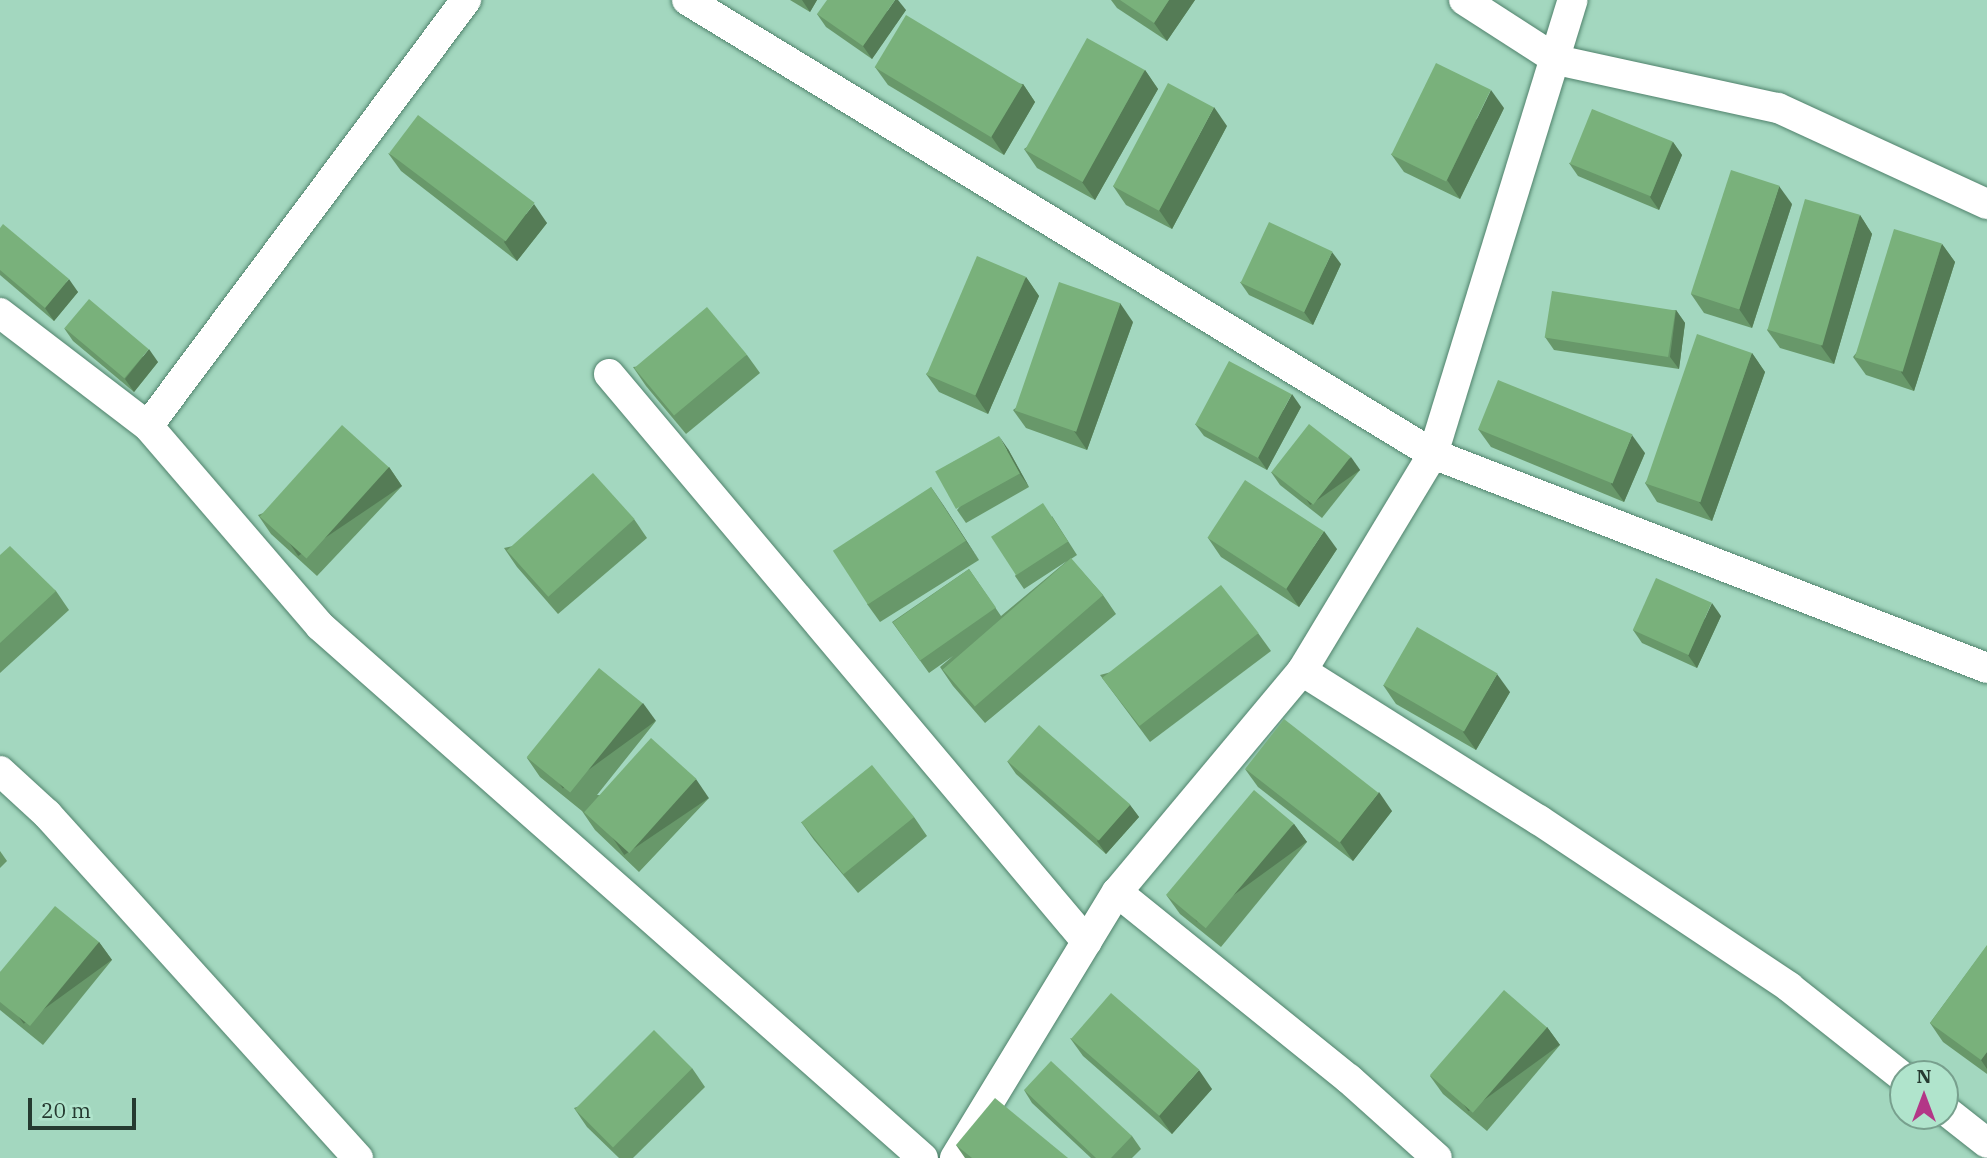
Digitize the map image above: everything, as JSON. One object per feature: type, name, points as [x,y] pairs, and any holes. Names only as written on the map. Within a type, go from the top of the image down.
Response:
[{"type":"street","points":[[148,426],[466,0]]},
{"type":"street","points":[[687,0],[1433,454],[1987,668]]},
{"type":"street","points":[[1464,0],[1557,60],[1778,108],[1987,204]]},
{"type":"street","points":[[955,1158],[1117,892],[1302,671],[1433,454],[1557,60],[1573,0]]},
{"type":"street","points":[[0,313],[148,426],[320,626],[923,1158]]},
{"type":"street","points":[[609,374],[1087,942]]},
{"type":"street","points":[[1302,671],[1539,820],[1777,979],[1889,1066]]},
{"type":"street","points":[[0,771],[47,814],[358,1158]]},
{"type":"street","points":[[1117,892],[1349,1079],[1437,1158]]},
{"type":"street","points":[[1959,1121],[1987,1143]]},
{"type":"building","points":[[827,0],[895,0],[863,46],[817,14]]},
{"type":"building","points":[[1120,0],[1169,0],[1154,23]]},
{"type":"building","points":[[906,15],[1023,85],[991,137],[875,67]]},
{"type":"building","points":[[1087,38],[1145,70],[1083,182],[1025,150]]},
{"type":"building","points":[[1436,63],[1491,90],[1446,181],[1391,155]]},
{"type":"building","points":[[1168,83],[1214,107],[1159,211],[1113,186]]},
{"type":"building","points":[[1592,109],[1673,142],[1651,196],[1570,164]]},
{"type":"building","points":[[418,115],[535,203],[506,241],[389,153]]},
{"type":"building","points":[[1731,170],[1780,186],[1739,309],[1691,294]]},
{"type":"building","points":[[1805,199],[1860,215],[1822,345],[1768,330]]},
{"type":"building","points":[[1269,222],[1332,252],[1304,312],[1241,283]]},
{"type":"building","points":[[3,224],[69,279],[45,308],[0,270],[0,228]]},
{"type":"building","points":[[1894,229],[1942,244],[1903,372],[1855,357]]},
{"type":"building","points":[[977,256],[1026,277],[975,395],[927,375]]},
{"type":"building","points":[[1059,282],[1120,303],[1076,432],[1015,411]]},
{"type":"building","points":[[1552,291],[1675,311],[1668,357],[1545,337]]},
{"type":"building","points":[[89,299],[149,349],[124,378],[65,328]]},
{"type":"building","points":[[707,307],[747,354],[674,416],[634,368]]},
{"type":"building","points":[[1697,334],[1752,353],[1700,502],[1646,483]]},
{"type":"building","points":[[1229,361],[1292,394],[1258,458],[1195,425]]},
{"type":"building","points":[[1498,380],[1632,434],[1613,483],[1478,429]]},
{"type":"building","points":[[1309,424],[1351,457],[1313,505],[1271,472]]},
{"type":"building","points":[[342,425],[389,467],[307,559],[260,516]]},
{"type":"building","points":[[999,436],[1020,474],[956,509],[935,471]]},
{"type":"building","points":[[593,473],[634,519],[548,597],[507,551]]},
{"type":"building","points":[[1245,480],[1324,531],[1286,589],[1207,538]]},
{"type":"building","points":[[931,487],[966,541],[868,604],[833,551]]},
{"type":"building","points":[[1043,503],[1068,542],[1016,575],[991,537]]},
{"type":"building","points":[[10,546],[56,591],[0,643],[0,555]]},
{"type":"building","points":[[1071,558],[1103,595],[975,707],[943,670]]},
{"type":"building","points":[[969,569],[996,608],[920,661],[893,622]]},
{"type":"building","points":[[1656,578],[1712,603],[1689,655],[1633,630]]},
{"type":"building","points":[[1221,585],[1259,633],[1140,726],[1102,678]]},
{"type":"building","points":[[1417,627],[1498,673],[1464,732],[1384,685]]},
{"type":"building","points":[[599,668],[643,703],[570,793],[527,757]]},
{"type":"building","points":[[1284,719],[1379,793],[1340,843],[1245,769]]},
{"type":"building","points":[[1039,725],[1130,804],[1099,841],[1008,761]]},
{"type":"building","points":[[651,738],[696,779],[629,853],[584,812]]},
{"type":"building","points":[[872,765],[914,817],[843,874],[801,822]]},
{"type":"building","points":[[1254,790],[1294,823],[1206,928],[1166,895]]},
{"type":"building","points":[[55,906],[99,942],[30,1026],[0,1002],[0,972]]},
{"type":"building","points":[[1987,945],[1987,1052],[1981,1060],[1930,1023]]},
{"type":"building","points":[[1504,990],[1547,1027],[1473,1113],[1430,1075]]},
{"type":"building","points":[[1111,993],[1199,1070],[1159,1116],[1071,1039]]},
{"type":"building","points":[[654,1030],[692,1068],[613,1147],[575,1109]]},
{"type":"building","points":[[1051,1061],[1132,1136],[1111,1158],[1096,1158],[1024,1090]]},
{"type":"building","points":[[995,1098],[1068,1158],[972,1158],[956,1145]]}]
